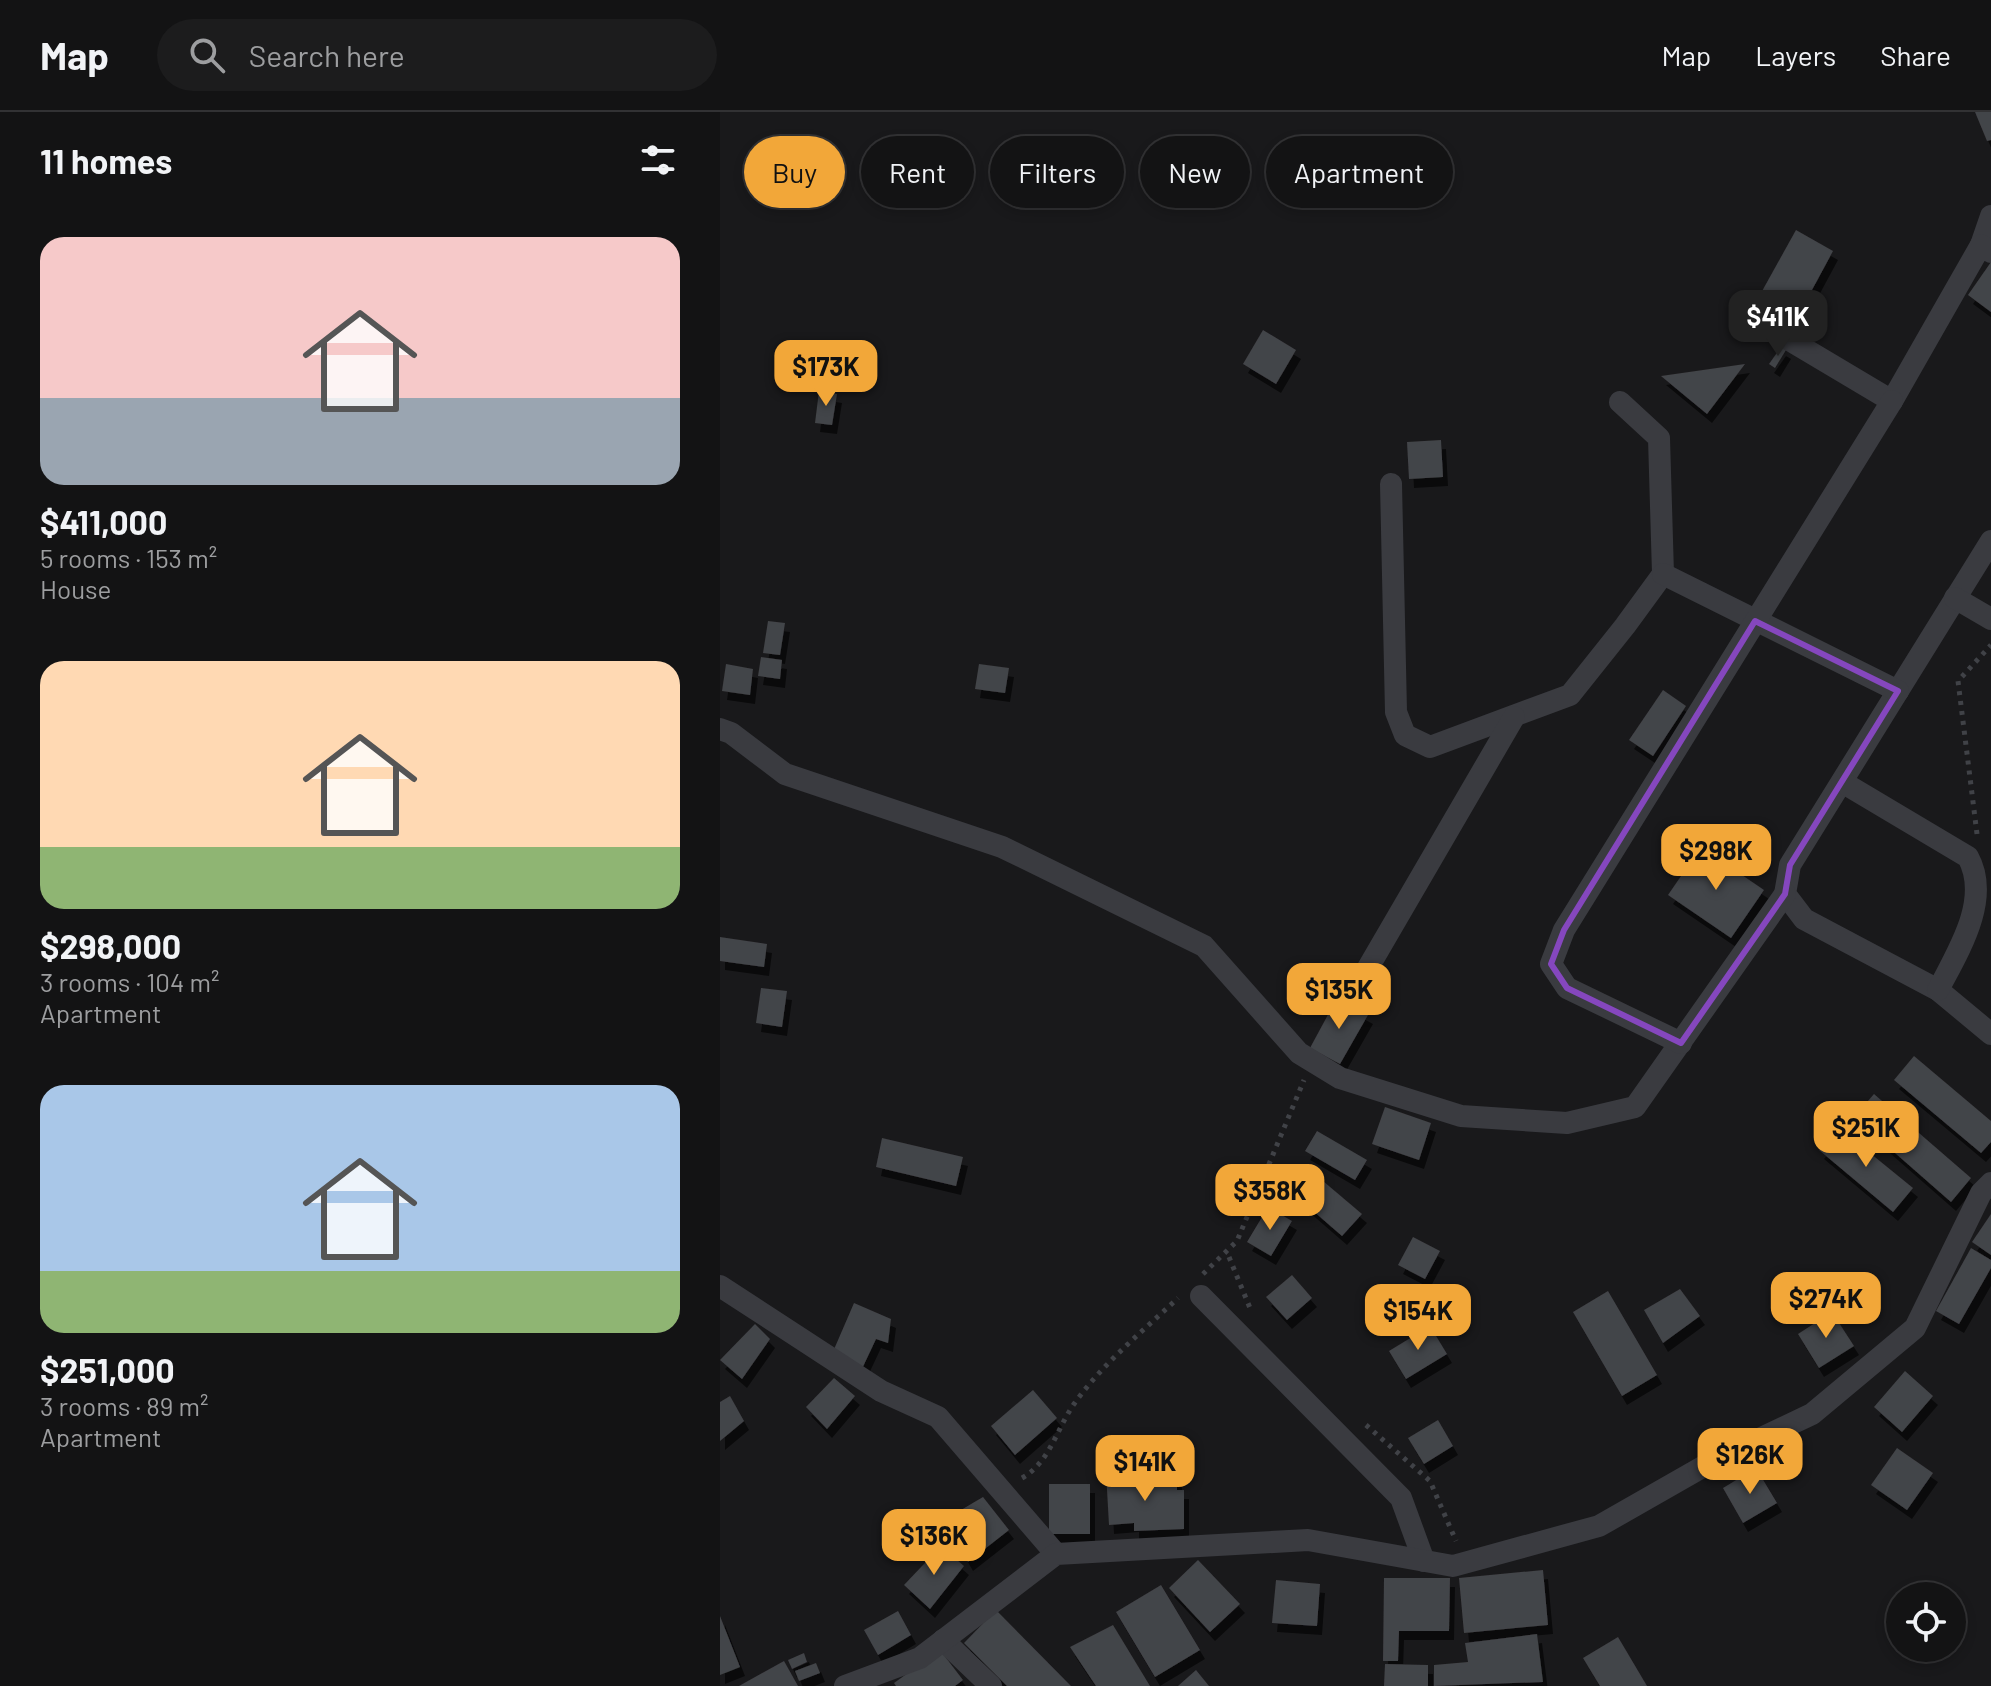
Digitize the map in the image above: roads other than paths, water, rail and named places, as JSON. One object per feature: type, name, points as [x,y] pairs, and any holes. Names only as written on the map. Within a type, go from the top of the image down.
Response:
[{"type":"street","points":[[1681,1043],[1567,988],[1551,964],[1564,930],[1986,249],[1991,216]]},
{"type":"street","points":[[1761,323],[1892,401]]},
{"type":"street","points":[[1391,484],[1396,712],[1405,735],[1430,747],[1570,695],[1663,574],[1659,438],[1620,402]]},
{"type":"street","points":[[720,729],[731,733],[785,774],[1002,847],[1204,946],[1299,1053],[1340,1078],[1461,1116],[1567,1123],[1635,1107],[1785,894],[1790,865],[1991,541]]},
{"type":"street","points":[[1663,574],[1898,691]]},
{"type":"street","points":[[1955,598],[1991,619]]},
{"type":"street","points":[[1365,973],[1514,717]]},
{"type":"street","points":[[1842,782],[1968,857],[1979,870],[1983,887],[1981,906],[1938,990]]},
{"type":"street","points":[[1785,894],[1804,919],[1938,990],[1991,1034]]},
{"type":"street","points":[[845,1686],[920,1658],[1056,1554],[1308,1540],[1453,1566],[1599,1526],[1713,1461],[1812,1414],[1915,1328],[1981,1193],[1991,1183]]},
{"type":"street","points":[[720,1286],[881,1391],[938,1417],[1056,1554]]},
{"type":"street","points":[[1201,1296],[1401,1498],[1424,1561]]},
{"type":"street","points":[[943,1640],[991,1686]]}]
